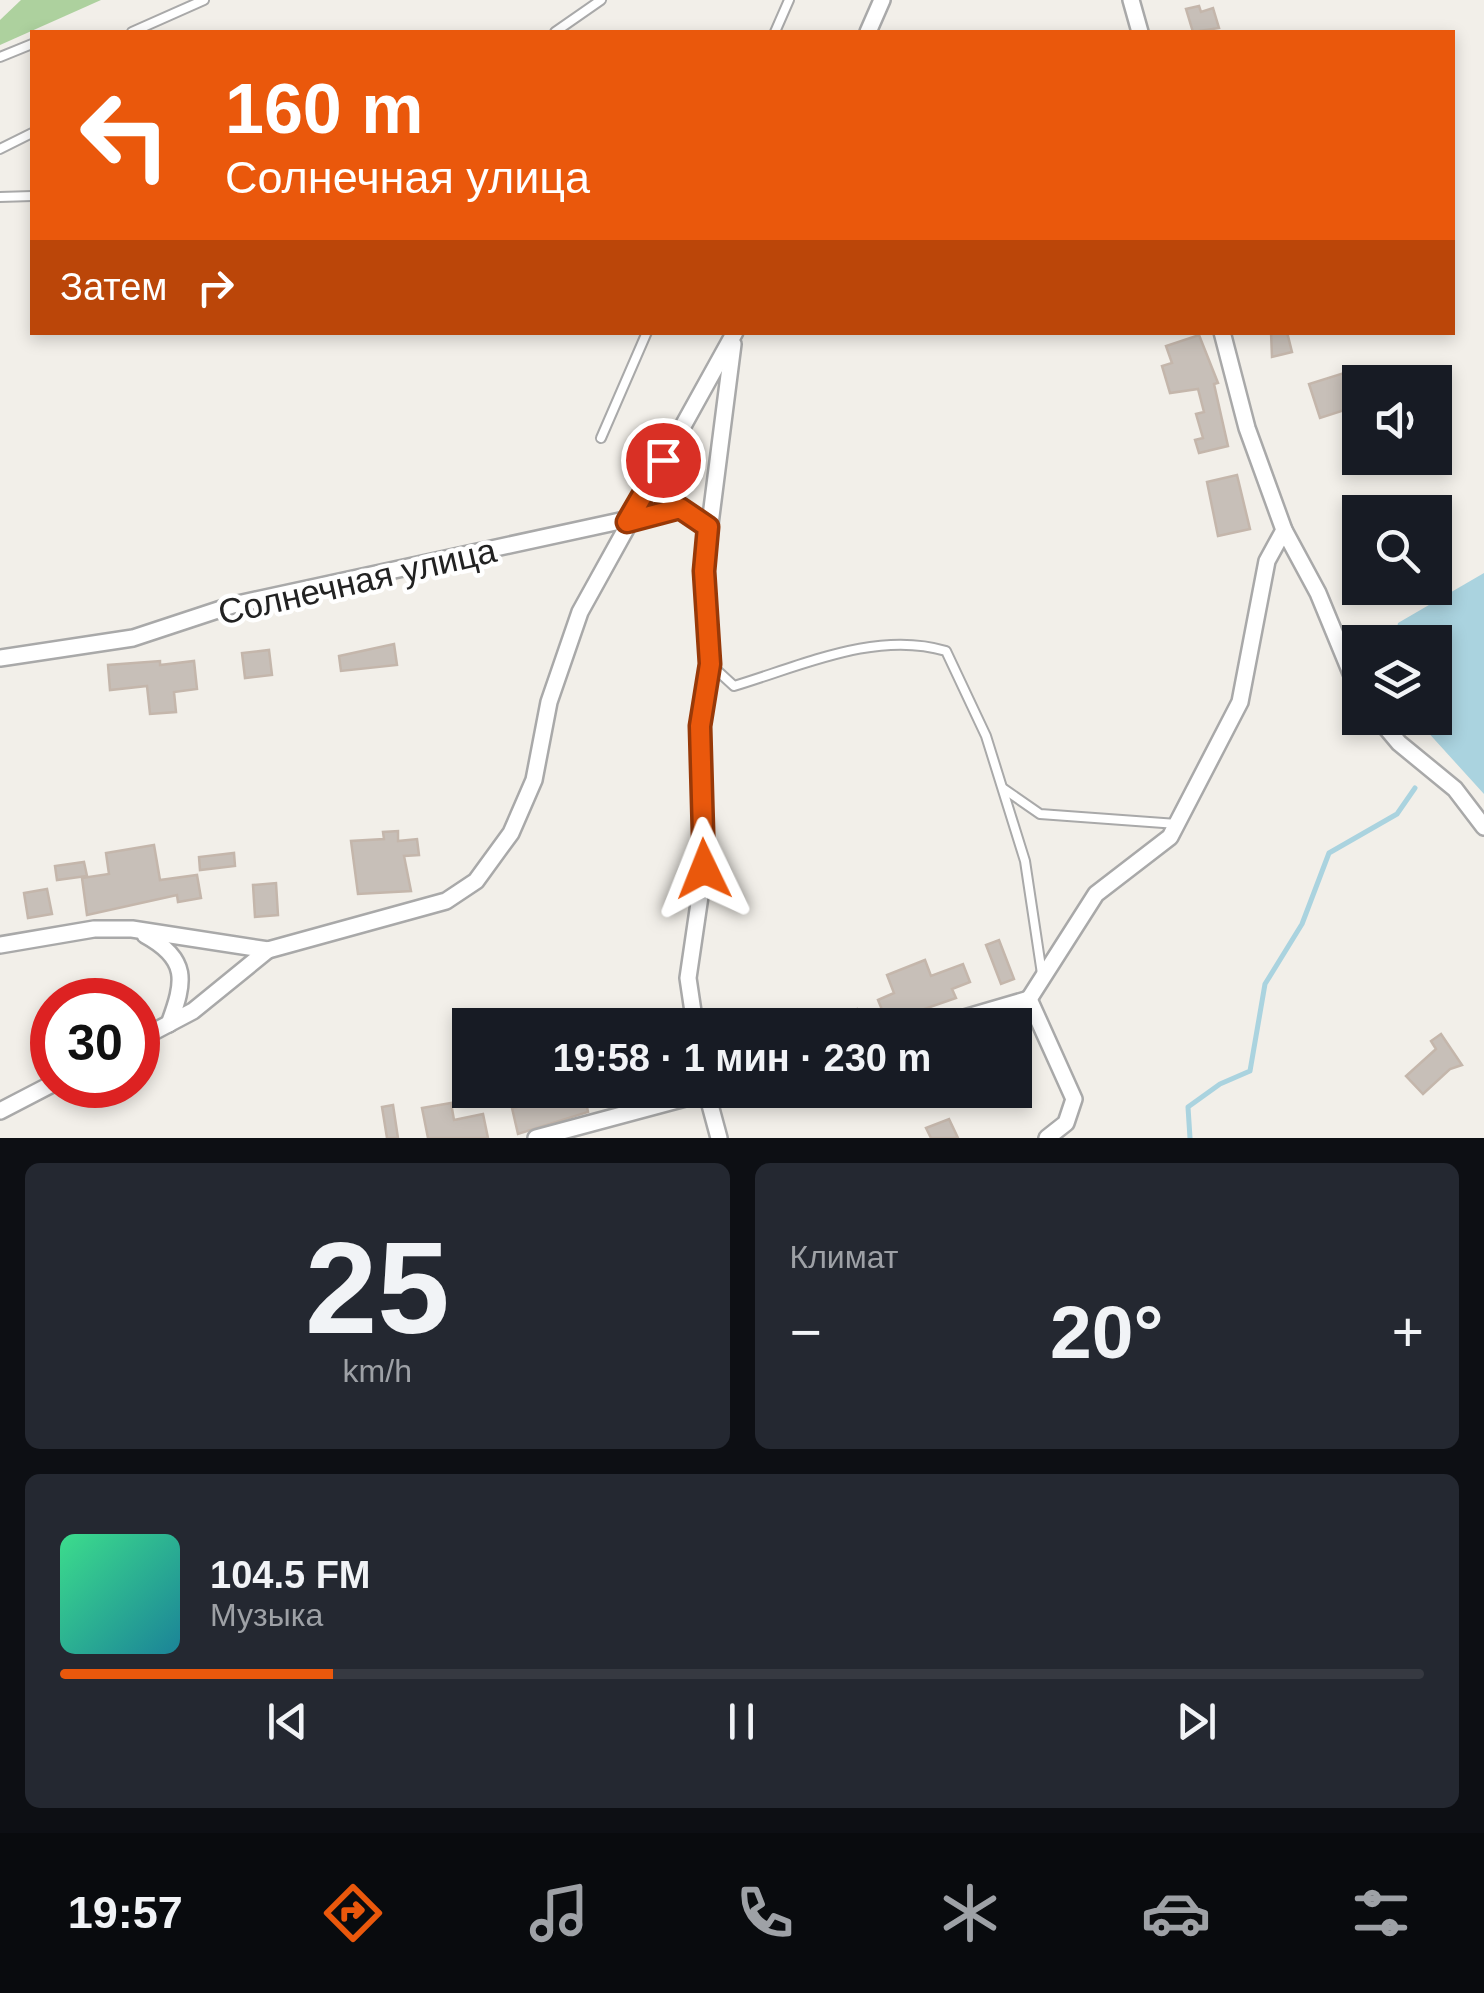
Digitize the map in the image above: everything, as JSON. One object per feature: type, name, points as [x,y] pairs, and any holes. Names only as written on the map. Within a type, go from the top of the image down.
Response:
[{"type":"street","points":[[869,30],[882,0]]},
{"type":"street","points":[[1131,0],[1139,30]]},
{"type":"street","points":[[160,1029],[194,1012],[268,950],[446,901],[476,881],[511,833],[534,780],[549,702],[580,612],[734,335]]},
{"type":"street","points":[[693,1008],[688,978],[704,869],[700,726],[710,664],[704,571],[735,335]]},
{"type":"street","points":[[1223,335],[1248,428],[1284,530],[1318,593],[1342,651]]},
{"type":"street","name":"Солнечная улица","points":[[0,658],[133,638],[233,605],[680,508],[708,527]]},
{"type":"street","points":[[998,1008],[1029,999],[1096,894],[1170,837],[1240,702],[1267,561],[1284,530]]},
{"type":"street","points":[[1392,735],[1456,788],[1484,828]]},
{"type":"street","points":[[0,945],[94,929],[132,929],[268,950]]},
{"type":"street","points":[[132,929],[164,946],[178,962],[179,998],[169,1024]]},
{"type":"street","points":[[1029,999],[1074,1099],[1066,1123],[1047,1138]]},
{"type":"street","points":[[0,1111],[30,1095]]},
{"type":"street","points":[[536,1138],[646,1108]]},
{"type":"street","points":[[713,1108],[719,1138]]},
{"type":"lane","points":[[136,30],[204,0]]},
{"type":"lane","points":[[558,30],[601,0]]},
{"type":"lane","points":[[776,30],[789,0]]},
{"type":"lane","points":[[0,57],[30,45]]},
{"type":"lane","points":[[0,149],[30,134]]},
{"type":"lane","points":[[0,197],[30,196]]},
{"type":"lane","points":[[601,438],[645,335]]},
{"type":"lane","points":[[710,664],[734,686],[838,652],[918,643],[946,652],[986,736],[1024,860],[1042,978]]},
{"type":"lane","points":[[1002,788],[1040,814],[1177,824]]},
{"type":"green space","points":[[21,0],[101,0],[0,45],[0,20]]},
{"type":"water","points":[[1484,573],[1484,794],[1430,735],[1452,735],[1452,625],[1398,625],[1429,605],[1452,605],[1452,592]]},
{"type":"building","points":[[1199,6],[1201,12],[1213,8],[1219,28],[1192,30],[1186,9]]},
{"type":"building","points":[[1199,335],[1218,383],[1214,384],[1228,446],[1199,453],[1195,440],[1203,438],[1196,414],[1204,412],[1198,389],[1170,393],[1162,366],[1172,363],[1166,346]]},
{"type":"building","points":[[1271,335],[1288,335],[1292,352],[1272,357]]},
{"type":"building","points":[[1342,374],[1342,411],[1320,418],[1309,384]]},
{"type":"building","points":[[1237,475],[1250,529],[1218,536],[1207,482]]},
{"type":"building","points":[[394,644],[397,665],[341,671],[339,656]]},
{"type":"building","points":[[269,650],[272,675],[245,678],[242,653]]},
{"type":"building","points":[[160,661],[160,665],[194,661],[197,689],[174,692],[176,712],[150,714],[147,686],[110,690],[108,665]]},
{"type":"building","points":[[398,831],[398,841],[417,839],[419,855],[404,856],[411,891],[358,894],[351,841],[384,839],[383,832]]},
{"type":"building","points":[[154,845],[160,880],[197,875],[201,898],[178,902],[177,895],[87,915],[82,878],[109,874],[106,853]]},
{"type":"building","points":[[234,853],[235,866],[200,870],[199,857]]},
{"type":"building","points":[[84,862],[87,876],[57,880],[55,866]]},
{"type":"building","points":[[276,883],[278,915],[255,917],[253,885]]},
{"type":"building","points":[[47,889],[52,914],[28,918],[24,893]]},
{"type":"building","points":[[999,940],[1014,979],[1001,984],[986,945]]},
{"type":"building","points":[[925,960],[931,976],[963,964],[970,982],[952,989],[956,998],[927,1008],[881,1008],[878,1000],[894,993],[887,975]]},
{"type":"building","points":[[1441,1034],[1462,1065],[1450,1069],[1423,1094],[1406,1076],[1436,1049],[1431,1041]]},
{"type":"building","points":[[451,1103],[454,1120],[483,1114],[488,1138],[428,1138],[422,1108]]},
{"type":"building","points":[[393,1105],[398,1138],[387,1138],[382,1107]]},
{"type":"building","points":[[512,1108],[587,1108],[588,1112],[518,1134]]},
{"type":"building","points":[[949,1119],[958,1138],[931,1138],[926,1128]]},
{"type":"waterway","points":[[1190,1138],[1188,1107],[1220,1084],[1250,1071],[1265,984],[1302,924],[1329,853],[1397,814],[1415,788]]},
{"type":"route","points":[[663,460],[627,522],[680,508],[708,527],[704,571],[710,664],[700,726],[704,869]]}]
